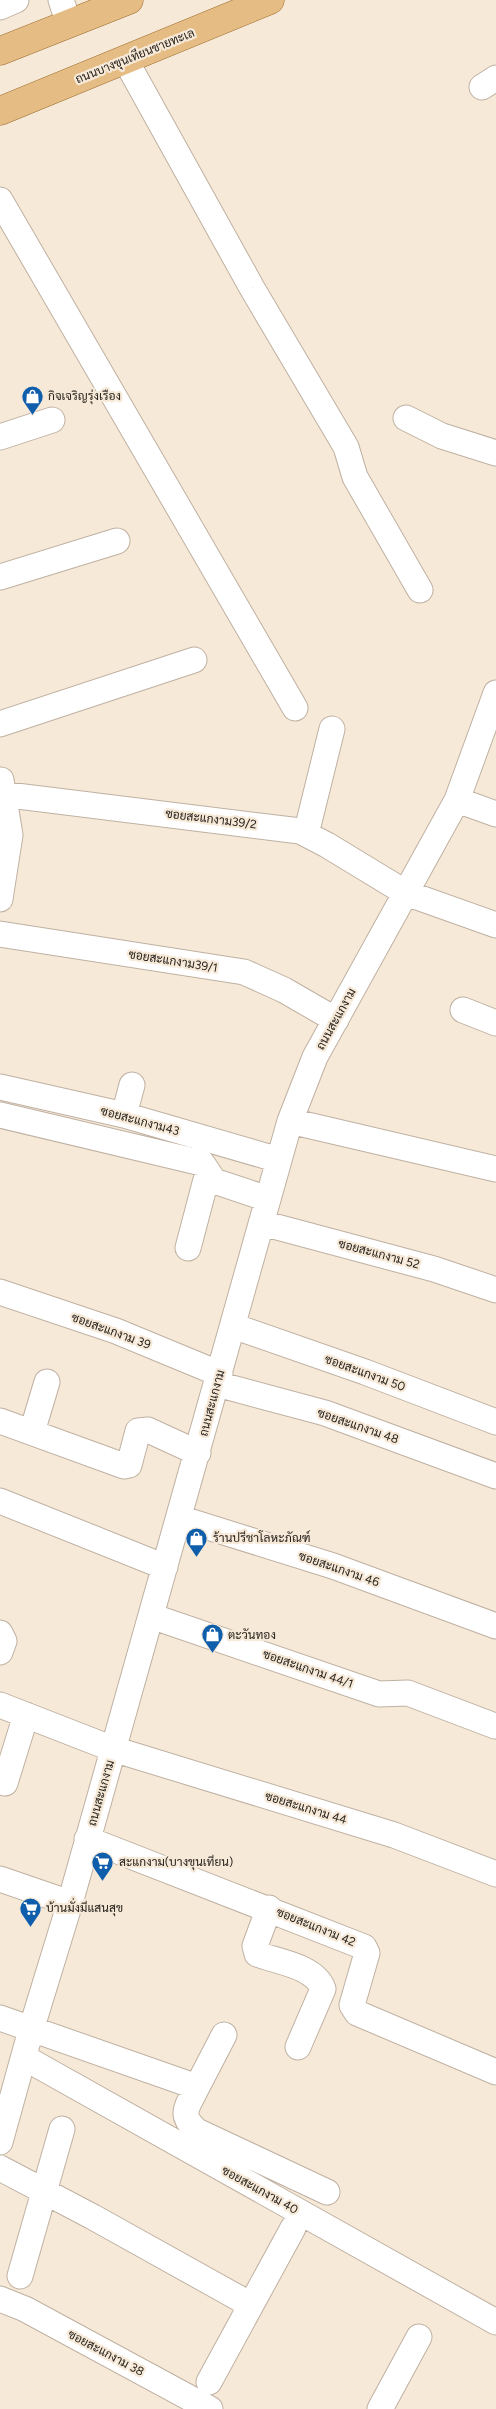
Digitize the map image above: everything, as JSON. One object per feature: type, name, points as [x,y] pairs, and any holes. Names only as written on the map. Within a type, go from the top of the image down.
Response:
[{"type":"main road","points":[[0,51],[65,12],[129,0]]},
{"type":"main road","name":"ถนนบางขุนเทียนชายทะเล","points":[[0,111],[126,61],[270,0]]},
{"type":"street","points":[[0,7],[16,0]]},
{"type":"street","points":[[126,61],[252,288],[346,447],[355,477],[420,590]]},
{"type":"street","points":[[0,200],[295,708]]},
{"type":"street","points":[[406,418],[442,436],[496,453]]},
{"type":"street","points":[[0,436],[52,420]]},
{"type":"street","points":[[0,577],[117,541]]},
{"type":"street","points":[[0,724],[194,660]]},
{"type":"street","name":"ถนนสะแกงาม","points":[[0,2142],[198,1453],[290,1120],[315,1057],[457,800],[496,693]]},
{"type":"street","points":[[306,834],[332,729]]},
{"type":"street","points":[[0,899],[10,834],[1,789]]},
{"type":"street","name":"ซอยสะแกงาม39/2","points":[[1,789],[300,831],[406,893],[496,925]]},
{"type":"street","points":[[457,800],[496,813]]},
{"type":"street","name":"ซอยสะแกงาม39/1","points":[[0,934],[244,972],[284,990],[336,1020]]},
{"type":"street","points":[[463,1010],[496,1022]]},
{"type":"street","points":[[124,1116],[132,1084]]},
{"type":"street","name":"ซอยสะแกงาม43","points":[[0,1087],[124,1116],[279,1160]]},
{"type":"street","points":[[0,1115],[202,1163],[214,1181],[268,1199]]},
{"type":"street","points":[[290,1120],[496,1170]]},
{"type":"street","points":[[188,1248],[208,1172]]},
{"type":"street","name":"ซอยสะแกงาม 52","points":[[262,1223],[434,1269],[496,1290]]},
{"type":"street","name":"ซอยสะแกงาม 39","points":[[0,1292],[116,1331],[218,1379]]},
{"type":"street","name":"ซอยสะแกงาม 50","points":[[233,1326],[364,1372],[496,1422]]},
{"type":"street","name":"ซอยสะแกงาม 48","points":[[218,1379],[325,1413],[496,1476]]},
{"type":"street","points":[[32,1432],[47,1382]]},
{"type":"street","points":[[0,1421],[124,1466],[129,1465],[138,1431],[148,1430],[198,1453]]},
{"type":"street","points":[[0,1501],[165,1567]]},
{"type":"street","name":"ซอยสะแกงาม 46","points":[[179,1518],[333,1566],[496,1626]]},
{"type":"street","name":"ซอยสะแกงาม 44/1","points":[[151,1616],[379,1694],[408,1693],[495,1726]]},
{"type":"street","points":[[0,1632],[4,1642],[0,1652]]},
{"type":"street","name":"ซอยสะแกงาม 44","points":[[0,1705],[113,1749],[394,1834],[496,1874]]},
{"type":"street","points":[[5,1783],[26,1715]]},
{"type":"street","name":"ซอยสะแกงาม 42","points":[[87,1839],[269,1908],[367,1949],[352,2005],[356,2013],[496,2072]]},
{"type":"street","points":[[0,1879],[70,1903]]},
{"type":"street","points":[[269,1908],[255,1946],[257,1954],[312,1973],[320,1980],[323,1989],[298,2047]]},
{"type":"street","points":[[0,2018],[197,2087]]},
{"type":"street","points":[[224,2035],[184,2114],[186,2122],[197,2132],[327,2192]]},
{"type":"street","name":"ซอยสะแกงาม 40","points":[[25,2058],[496,2322]]},
{"type":"street","points":[[20,2276],[62,2128]]},
{"type":"street","points":[[0,2168],[45,2190],[251,2305]]},
{"type":"street","points":[[209,2382],[293,2228]]},
{"type":"street","name":"ซอยสะแกงาม 38","points":[[0,2299],[25,2309],[210,2409]]},
{"type":"street","points":[[380,2409],[419,2337]]},
{"type":"place","name":"กิจเจริญรุ่งเรือง","points":[[32,415]]},
{"type":"place","name":"ร้านปรีชาโลหะภัณฑ์","points":[[197,1557]]},
{"type":"place","name":"ตะวันทอง","points":[[212,1654]]},
{"type":"place","name":"สะแกงาม(บางขุนเทียน)","points":[[103,1881]]},
{"type":"place","name":"บ้านมั่งมีแสนสุข","points":[[30,1927]]}]
